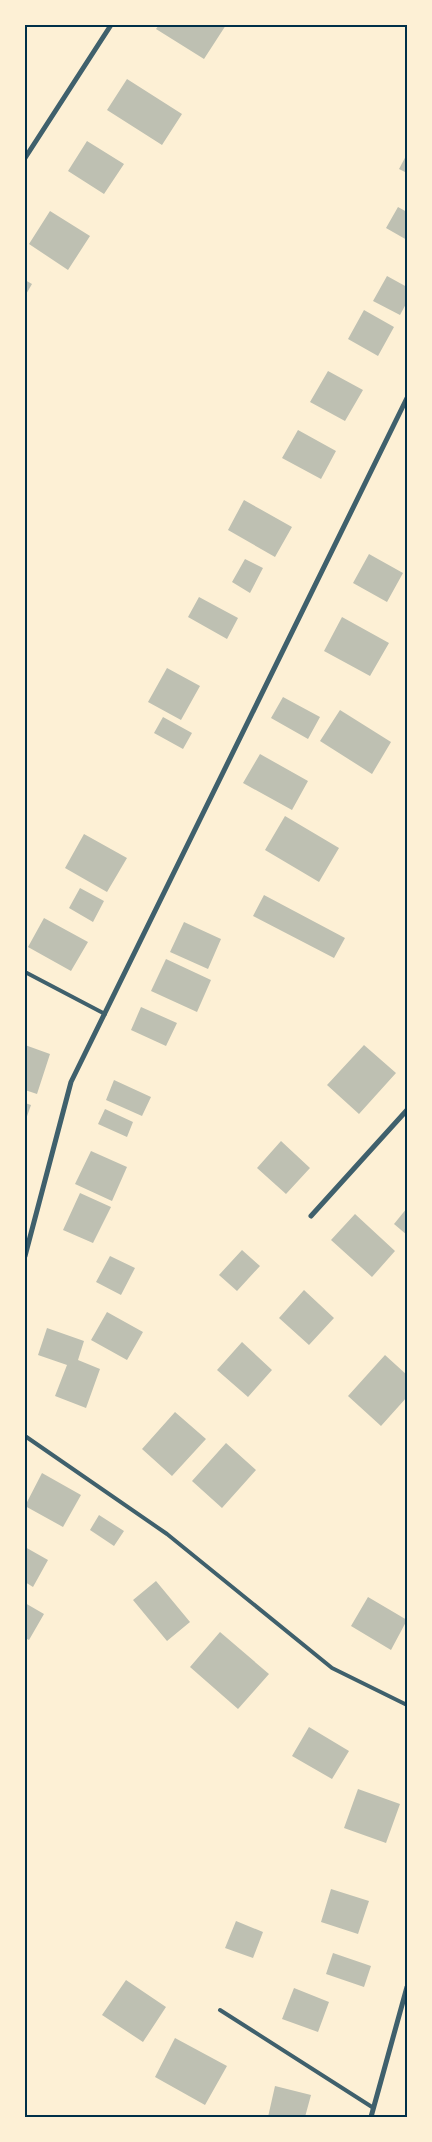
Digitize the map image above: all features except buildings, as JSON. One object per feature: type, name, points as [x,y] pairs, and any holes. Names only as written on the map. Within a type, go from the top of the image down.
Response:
[{"type":"street","points":[[25,158],[111,25]]},
{"type":"street","points":[[25,1256],[72,1082],[407,398]]},
{"type":"street","points":[[311,1216],[407,1110]]},
{"type":"street","points":[[371,2117],[372,2107],[407,1987]]},
{"type":"lane","points":[[25,972],[105,1014]]},
{"type":"lane","points":[[25,1436],[167,1534],[332,1668],[407,1705]]},
{"type":"lane","points":[[220,2010],[372,2107]]}]
